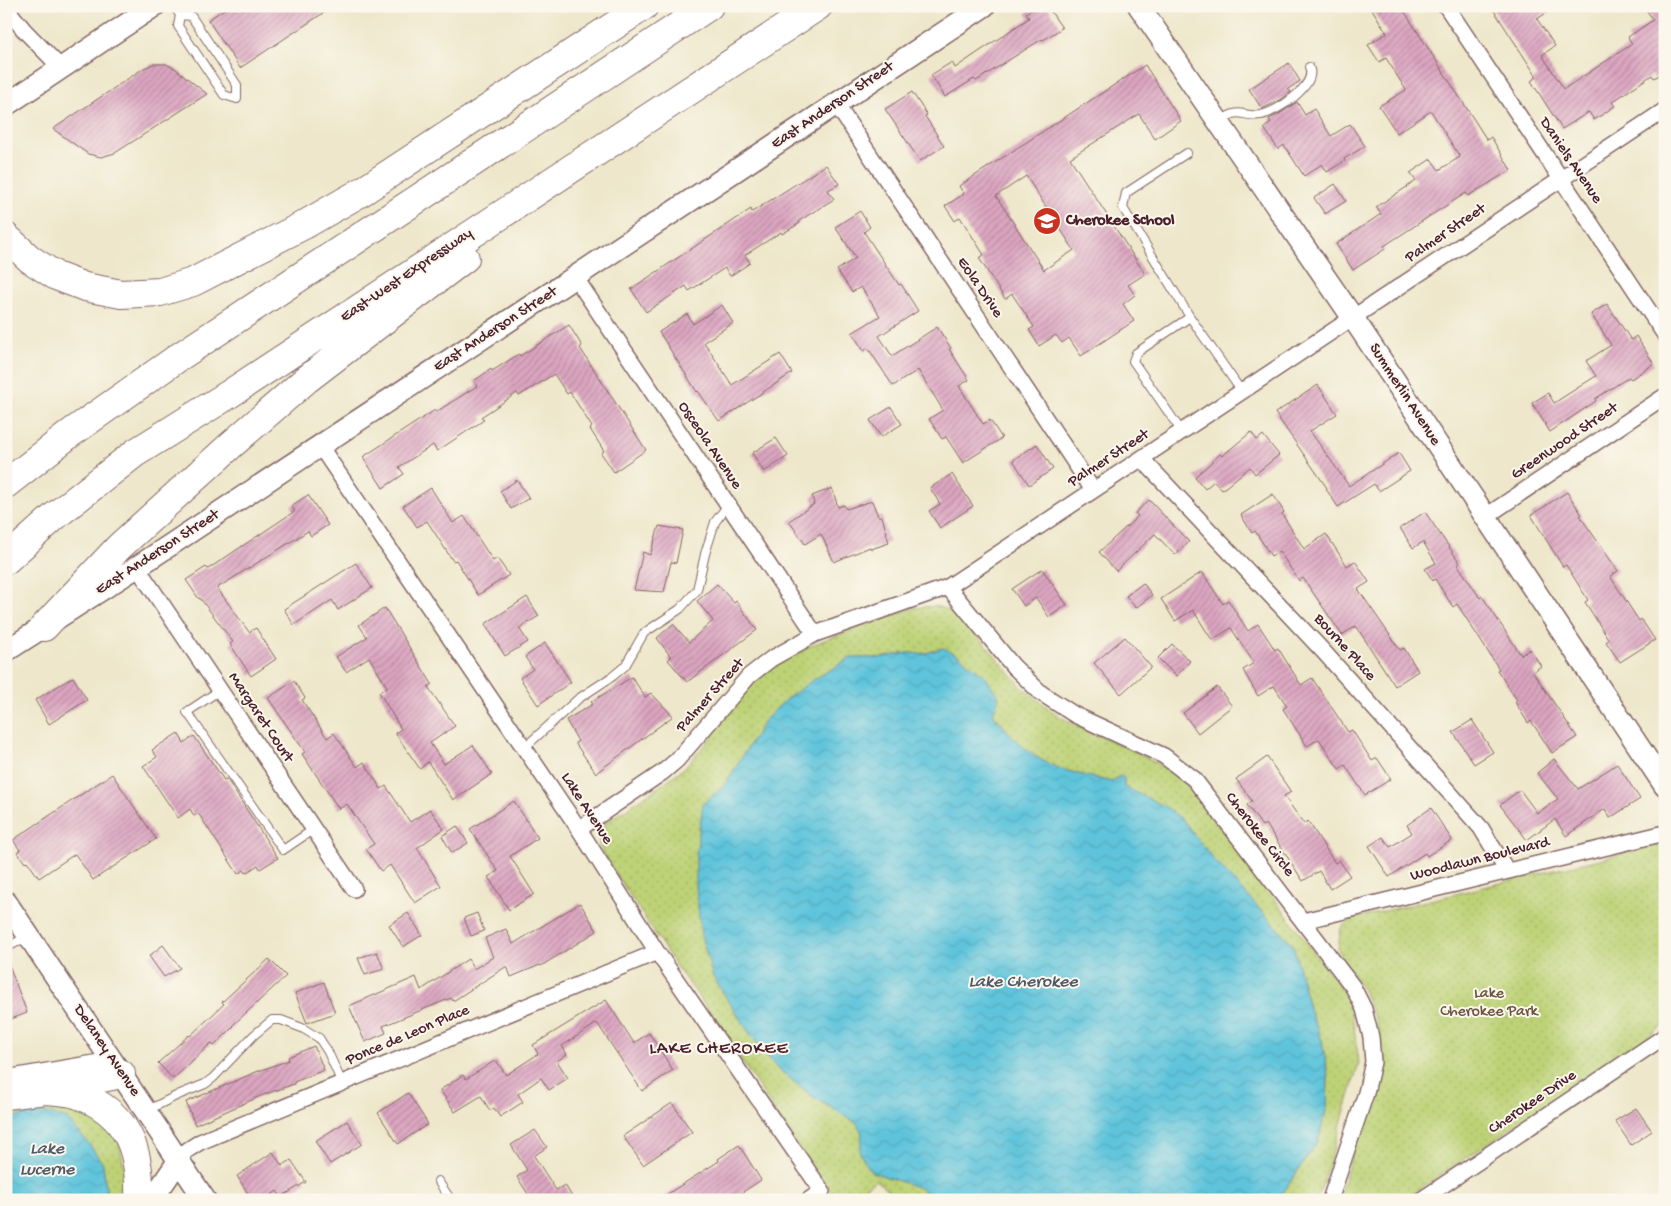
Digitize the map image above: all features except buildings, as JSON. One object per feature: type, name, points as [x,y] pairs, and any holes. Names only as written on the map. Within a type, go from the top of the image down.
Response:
[{"type":"highway","points":[[6,237],[30,259],[56,276],[85,287],[121,294],[150,293],[160,292],[193,282],[304,225],[363,191],[644,6]]},
{"type":"highway","points":[[6,484],[71,433],[179,357],[709,6]]},
{"type":"highway","name":"East-West Expressway","points":[[6,560],[55,516],[135,453],[228,395],[818,6]]},
{"type":"highway","points":[[44,627],[119,547],[231,445],[308,379],[465,258],[509,209]]},
{"type":"highway","points":[[6,1095],[45,1090],[117,1067]]},
{"type":"highway","points":[[45,1090],[78,1095],[102,1106],[122,1124],[131,1141],[137,1162],[139,1200]]},
{"type":"main road","points":[[6,104],[154,6]]},
{"type":"main road","name":"East Anderson Street","points":[[6,651],[137,567],[984,6]]},
{"type":"main road","name":"Summerlin Avenue","points":[[1139,6],[1353,318],[1665,786]]},
{"type":"main road","name":"Delaney Avenue","points":[[16,920],[205,1200]]},
{"type":"main road","points":[[152,1200],[179,1160]]},
{"type":"street","name":"Daniels Avenue","points":[[1446,6],[1665,335]]},
{"type":"street","points":[[6,8],[24,30],[61,68]]},
{"type":"street","name":"Eola Drive","points":[[836,104],[1093,490]]},
{"type":"street","name":"Palmer Street","points":[[578,829],[663,772],[677,760],[749,676],[771,659],[814,634],[948,587],[1560,178],[1665,110]]},
{"type":"street","name":"Osceola Avenue","points":[[575,277],[814,634]]},
{"type":"street","name":"Greenwood Street","points":[[1485,517],[1665,396]]},
{"type":"street","name":"Lake Avenue","points":[[320,446],[578,829],[815,1196]]},
{"type":"street","name":"Bourne Place","points":[[1142,459],[1323,651],[1481,828],[1507,871]]},
{"type":"street","name":"Margaret Court","points":[[137,567],[354,889]]},
{"type":"street","name":"Cherokee Circle","points":[[948,587],[1013,666],[1041,693],[1075,715],[1164,756],[1194,779],[1304,921],[1352,987],[1364,1009],[1371,1037],[1373,1062],[1366,1093],[1330,1200]]},
{"type":"street","name":"Woodlawn Boulevard","points":[[1304,921],[1665,834]]},
{"type":"street","name":"Ponce de Leon Place","points":[[179,1160],[186,1150],[200,1142],[657,952]]},
{"type":"street","name":"Cherokee Drive","points":[[1421,1200],[1665,1036]]},
{"type":"street","points":[[6,1078],[117,1067]]},
{"type":"lane","points":[[174,6],[180,15],[178,26],[219,88],[224,95],[237,99],[237,84],[191,16],[180,15]]},
{"type":"lane","points":[[1218,122],[1228,115],[1238,112],[1261,115],[1276,110],[1303,88],[1310,78],[1309,67]]},
{"type":"lane","points":[[1187,153],[1126,193],[1123,208],[1190,317],[1242,392]]},
{"type":"lane","points":[[1182,432],[1133,361],[1136,353],[1190,317]]},
{"type":"lane","points":[[524,748],[578,699],[625,666],[644,633],[680,609],[697,590],[715,522],[728,505]]},
{"type":"lane","points":[[220,690],[187,712],[283,850],[314,829]]},
{"type":"lane","points":[[6,948],[16,920]]},
{"type":"lane","points":[[146,1111],[205,1084],[272,1020],[288,1022],[319,1038],[328,1052],[342,1083]]},
{"type":"lane","points":[[438,1181],[451,1200]]},
{"type":"green space","points":[[936,606],[959,614],[1022,687],[1054,713],[1074,725],[1135,751],[1180,777],[1205,806],[1350,1000],[1359,1063],[1317,1200],[1278,1200],[1318,1141],[1327,1107],[1328,1077],[1322,1040],[1310,1012],[1293,945],[1213,859],[1182,819],[1124,787],[1124,779],[1119,776],[1111,782],[1073,773],[1051,765],[1026,749],[1012,736],[993,713],[999,697],[984,675],[958,655],[942,648],[923,654],[907,653],[878,658],[851,658],[813,680],[784,701],[765,720],[724,786],[703,804],[701,935],[713,977],[748,1031],[775,1066],[813,1097],[857,1123],[862,1133],[860,1154],[872,1172],[920,1188],[935,1200],[899,1200],[876,1180],[844,1200],[838,1200],[813,1169],[603,854],[599,844],[604,824],[684,768],[711,738],[732,708],[760,675],[794,653],[822,641],[913,608]]},
{"type":"green space","name":"Lake Cherokee Park","points":[[1662,844],[1665,846],[1665,1025],[1403,1200],[1338,1200],[1379,1067],[1377,1025],[1363,990],[1341,958],[1338,948],[1341,928],[1352,919]]},
{"type":"green space","points":[[44,1100],[103,1116],[119,1142],[131,1200],[107,1200],[103,1164],[89,1144],[67,1119],[32,1113],[6,1119],[6,1105]]},
{"type":"water","name":"Lake Cherokee","points":[[943,648],[958,655],[984,675],[999,697],[993,714],[1012,736],[1034,755],[1051,765],[1073,773],[1111,782],[1122,776],[1124,778],[1124,787],[1164,806],[1182,819],[1213,859],[1293,945],[1310,1012],[1322,1040],[1328,1077],[1327,1107],[1318,1141],[1278,1200],[935,1200],[920,1188],[872,1172],[860,1154],[862,1133],[857,1123],[813,1097],[775,1066],[748,1031],[713,977],[701,935],[696,886],[696,854],[703,804],[724,786],[765,720],[784,701],[813,680],[851,658],[878,658],[907,653],[923,654]]},
{"type":"water","name":"Lake Lucerne","points":[[32,1113],[47,1113],[67,1119],[89,1144],[103,1164],[107,1200],[6,1200],[6,1119]]},
{"type":"place","name":"Cherokee School","points":[[1047,221]]},
{"type":"district","name":"LAKE CHEROKEE","points":[[719,1049]]}]
